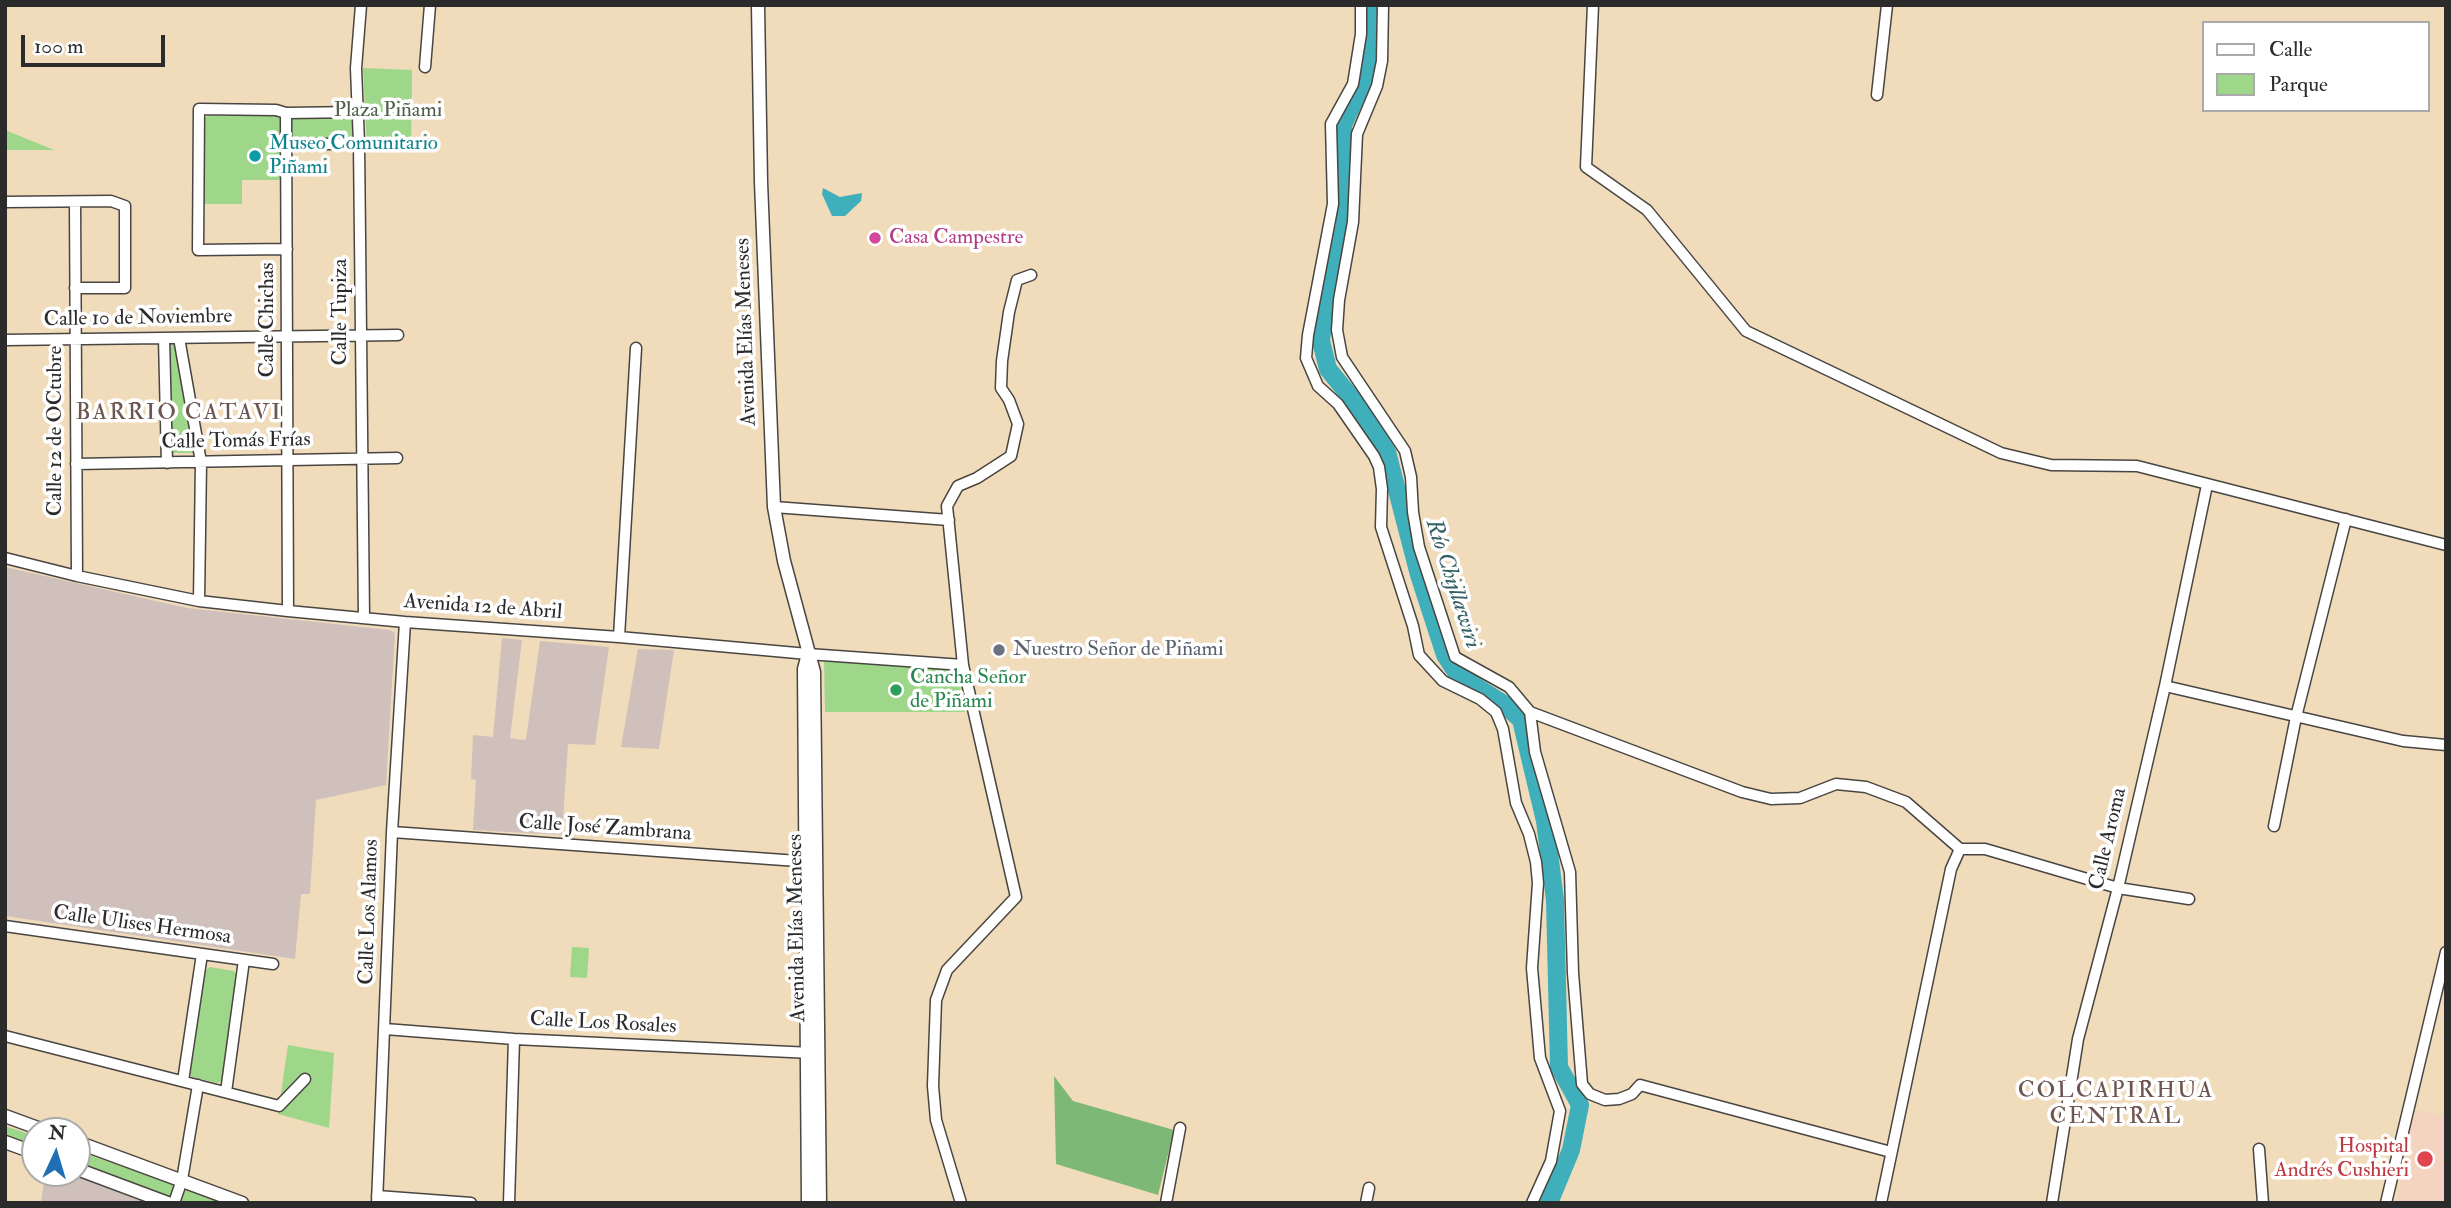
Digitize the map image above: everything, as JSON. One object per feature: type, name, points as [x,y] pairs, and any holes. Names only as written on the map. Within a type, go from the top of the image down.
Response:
[{"type":"main road","name":"Avenida Elías Meneses","points":[[758,5],[761,182],[774,506],[784,561],[808,654],[804,669],[811,862],[813,1053],[820,1203]]},
{"type":"main road","name":"Avenida Elías Meneses","points":[[808,1203],[813,1053]]},
{"type":"main road","points":[[91,1147],[242,1203]]},
{"type":"main road","points":[[91,1173],[168,1203]]},
{"type":"street","name":"Calle Tupiza","points":[[362,5],[356,68],[359,112],[364,618]]},
{"type":"street","points":[[425,66],[430,5]]},
{"type":"street","points":[[1361,5],[1361,34],[1353,84],[1331,124],[1333,204],[1308,335],[1306,359],[1318,386],[1338,404],[1379,467],[1382,489],[1381,527],[1413,626],[1419,655],[1443,681],[1480,699],[1496,712],[1503,729],[1516,803],[1529,834],[1536,862],[1538,883],[1532,968],[1540,1058],[1560,1111],[1551,1161],[1532,1203]]},
{"type":"street","points":[[1383,5],[1382,61],[1377,86],[1357,134],[1353,222],[1339,300],[1337,330],[1342,357],[1405,452],[1411,477],[1419,547],[1455,657],[1509,687],[1530,712],[1742,792],[1771,799],[1800,798],[1836,784],[1866,788],[1906,802],[1960,849],[1985,849],[2118,888],[2189,899]]},
{"type":"street","points":[[1593,5],[1586,167],[1647,210],[1746,331],[2000,453],[2051,465],[2137,466],[2446,545]]},
{"type":"street","points":[[1877,95],[1887,5]]},
{"type":"street","points":[[287,249],[198,250],[199,109],[276,110],[286,113],[359,112]]},
{"type":"street","name":"Calle Chichas","points":[[286,113],[288,611]]},
{"type":"street","points":[[287,144],[359,144]]},
{"type":"street","points":[[5,202],[111,201],[125,206],[125,288],[75,288]]},
{"type":"street","name":"Calle 12 de OCtubre","points":[[75,202],[77,576]]},
{"type":"street","points":[[961,1203],[936,1120],[933,1086],[936,1000],[947,970],[1016,897],[963,665],[947,506],[958,486],[977,478],[1011,456],[1018,424],[1009,400],[1001,388],[1002,360],[1017,281],[1031,275]]},
{"type":"street","name":"Calle 10 de Noviembre","points":[[5,340],[398,335]]},
{"type":"street","points":[[164,338],[167,463]]},
{"type":"street","points":[[179,338],[201,462],[199,601]]},
{"type":"street","points":[[619,636],[636,348]]},
{"type":"street","name":"Calle Tomás Frías","points":[[76,464],[397,458]]},
{"type":"street","name":"Calle Aroma","points":[[2052,1203],[2078,1039],[2118,888],[2165,686],[2207,485]]},
{"type":"street","points":[[774,506],[949,520]]},
{"type":"street","points":[[2274,826],[2296,717],[2346,519]]},
{"type":"street","name":"Avenida 12 de Abril","points":[[5,558],[199,601],[288,611],[963,665]]},
{"type":"street","name":"Calle Los Alamos","points":[[377,1200],[392,832],[405,622]]},
{"type":"street","points":[[2165,686],[2403,741],[2446,745]]},
{"type":"street","points":[[1530,712],[1538,765],[1570,872],[1573,973],[1582,1084],[1590,1094],[1605,1100],[1619,1099],[1632,1094],[1640,1085],[1891,1152]]},
{"type":"street","name":"Calle José Zambrana","points":[[392,832],[811,862]]},
{"type":"street","points":[[1881,1203],[1951,869],[1960,849]]},
{"type":"street","name":"Calle Ulises Hermosa","points":[[5,926],[273,964]]},
{"type":"street","points":[[2386,1203],[2446,951]]},
{"type":"street","points":[[183,1081],[202,954]]},
{"type":"street","points":[[226,1091],[244,960]]},
{"type":"street","name":"Calle Los Rosales","points":[[385,1029],[514,1039],[813,1053]]},
{"type":"street","points":[[5,1036],[279,1106],[305,1079]]},
{"type":"street","points":[[509,1203],[514,1039]]},
{"type":"street","points":[[174,1203],[182,1180],[198,1085]]},
{"type":"street","points":[[1166,1203],[1180,1128]]},
{"type":"street","points":[[2259,1149],[2263,1203]]},
{"type":"street","points":[[1366,1203],[1369,1188]]},
{"type":"street","points":[[377,1200],[471,1203]]},
{"type":"shaded area","points":[[5,567],[187,608],[390,630],[395,633],[386,785],[316,800],[310,894],[301,894],[295,959],[5,916]]},
{"type":"shaded area","points":[[502,638],[522,640],[510,738],[523,740],[526,739],[540,641],[609,647],[595,745],[568,744],[562,835],[473,830],[476,780],[471,779],[473,735],[493,737]]},
{"type":"shaded area","points":[[638,649],[674,650],[659,749],[621,747]]},
{"type":"shaded area","name":"Hospital Andrés Cushieri","points":[[2415,1111],[2446,1115],[2446,1203],[2396,1203]]},
{"type":"shaded area","points":[[91,1181],[146,1203],[41,1203],[43,1187],[91,1187]]},
{"type":"green space","name":"Plaza Piñami","points":[[363,68],[412,70],[411,149],[367,149]]},
{"type":"green space","points":[[278,116],[280,180],[242,180],[242,204],[204,204],[205,118]]},
{"type":"green space","name":"Plaza Piñami","points":[[350,116],[354,120],[354,138],[351,140],[295,141],[291,136],[291,121],[294,117]]},
{"type":"green space","points":[[5,130],[54,150],[5,150]]},
{"type":"green space","points":[[169,343],[174,344],[193,453],[173,453]]},
{"type":"green space","points":[[824,660],[957,669],[965,712],[825,712]]},
{"type":"green space","points":[[572,947],[589,948],[587,978],[570,977]]},
{"type":"green space","points":[[210,967],[234,971],[237,976],[222,1081],[217,1083],[192,1077],[189,1073],[206,970]]},
{"type":"green space","points":[[288,1045],[334,1053],[329,1128],[278,1114]]},
{"type":"green space","points":[[1054,1076],[1073,1101],[1174,1130],[1158,1195],[1056,1164]]},
{"type":"green space","points":[[5,1126],[21,1131],[21,1142],[5,1136]]},
{"type":"green space","points":[[91,1156],[175,1184],[170,1197],[91,1168]]},
{"type":"green space","points":[[185,1188],[224,1203],[180,1201]]},
{"type":"water","points":[[823,188],[840,197],[862,193],[861,201],[845,216],[832,216],[822,194]]},
{"type":"waterway","name":"Río Chijllawiri","points":[[1371,5],[1373,24],[1370,68],[1343,125],[1345,225],[1328,283],[1321,341],[1328,369],[1354,401],[1387,452],[1419,575],[1445,655],[1458,675],[1504,704],[1521,720],[1545,821],[1555,900],[1559,1067],[1580,1105],[1571,1150],[1549,1203]]},
{"type":"place","name":"Museo Comunitario Piñami","points":[[255,156]]},
{"type":"place","name":"Casa Campestre","points":[[875,238]]},
{"type":"place","name":"Nuestro Señor de Piñami","points":[[999,650]]},
{"type":"place","name":"Cancha Señor de Piñami","points":[[896,690]]},
{"type":"place","name":"Hospital Andrés Cushieri","points":[[2425,1159]]},
{"type":"district","name":"BARRIO CATAVI","points":[[179,414]]},
{"type":"district","name":"COLCAPIRHUA CENTRAL","points":[[2116,1105]]}]
